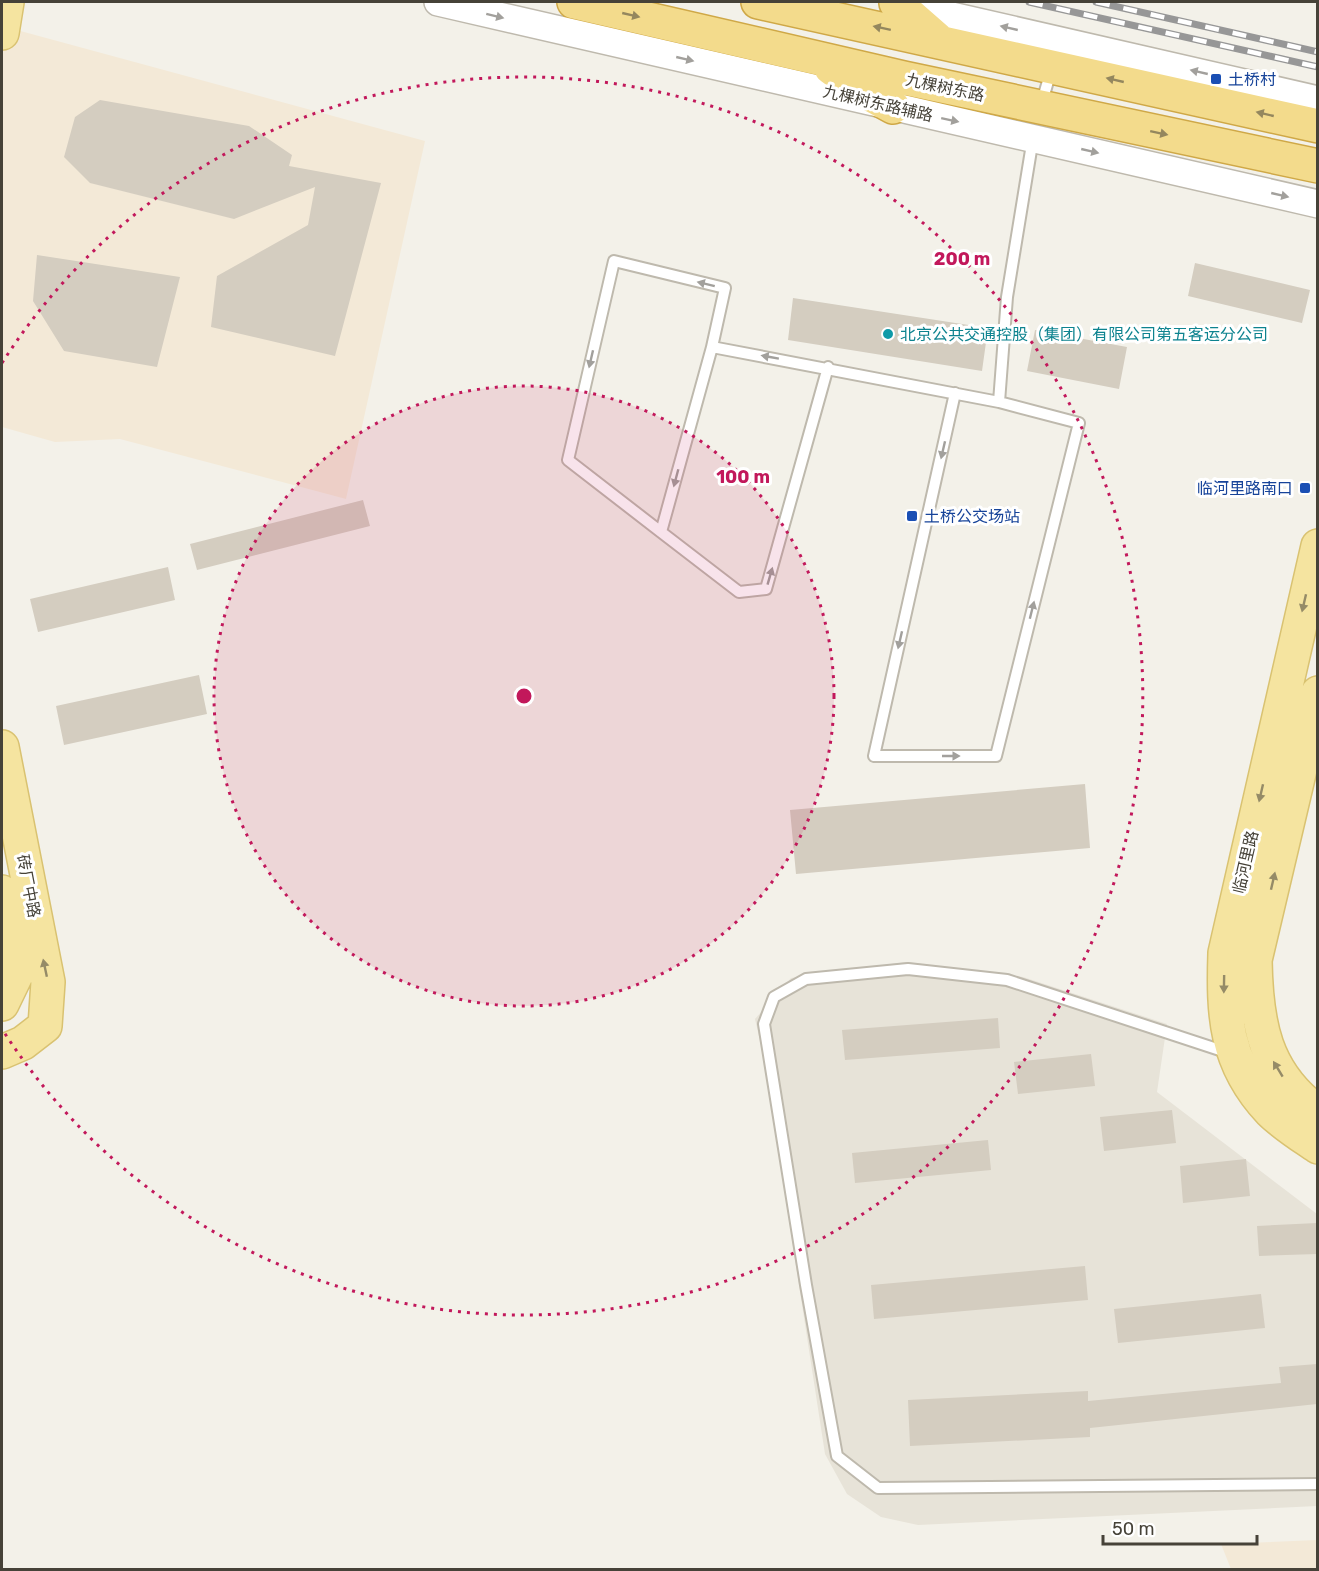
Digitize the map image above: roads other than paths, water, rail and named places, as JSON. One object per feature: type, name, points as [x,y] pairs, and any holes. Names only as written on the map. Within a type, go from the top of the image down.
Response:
[{"type":"highway","name":"九棵树东路","points":[[574,2],[818,58],[1037,122],[1317,166]]},
{"type":"highway","points":[[758,2],[1052,65],[1317,126]]},
{"type":"highway","points":[[893,2],[939,40]]},
{"type":"highway","points":[[818,58],[860,89],[893,107]]},
{"type":"main road","points":[[2,33],[7,2]]},
{"type":"main road","name":"临河里路","points":[[1317,546],[1225,953],[1223,1005],[1233,1054],[1248,1084],[1271,1112],[1317,1147]]},
{"type":"main road","name":"临河里路","points":[[1317,693],[1255,960],[1256,1003],[1266,1048],[1281,1075],[1304,1102],[1317,1112]]},
{"type":"main road","name":"砖厂中路","points":[[2,747],[48,982],[45,1026],[23,1043],[2,1052]]},
{"type":"main road","name":"砖厂中路","points":[[2,892],[17,973],[2,1004]]},
{"type":"street","name":"九棵树东路辅路","points":[[438,2],[893,107],[1037,122],[1317,204]]},
{"type":"street","points":[[893,2],[1317,100]]},
{"type":"lane","points":[[999,402],[1007,297],[1037,122],[1052,65]]},
{"type":"lane","points":[[661,532],[712,347],[724,288],[614,261],[568,460],[661,532],[739,592],[766,589],[828,367]]},
{"type":"lane","points":[[712,347],[828,367],[999,402],[1078,423],[996,756],[874,756],[955,393]]},
{"type":"lane","points":[[1233,1054],[1007,980],[908,969],[806,980],[774,997],[764,1024],[806,1285],[837,1456],[878,1488],[1317,1484]]},
{"type":"railway","points":[[1029,2],[1318,67]]},
{"type":"railway","points":[[1096,2],[1318,52]]},
{"type":"place","name":"土桥村","points":[[1216,79]]},
{"type":"place","name":"北京公共交通控股（集团）有限公司第五客运分公司","points":[[888,334]]},
{"type":"place","name":"临河里路南口","points":[[1305,488]]},
{"type":"place","name":"土桥公交场站","points":[[912,516]]}]
